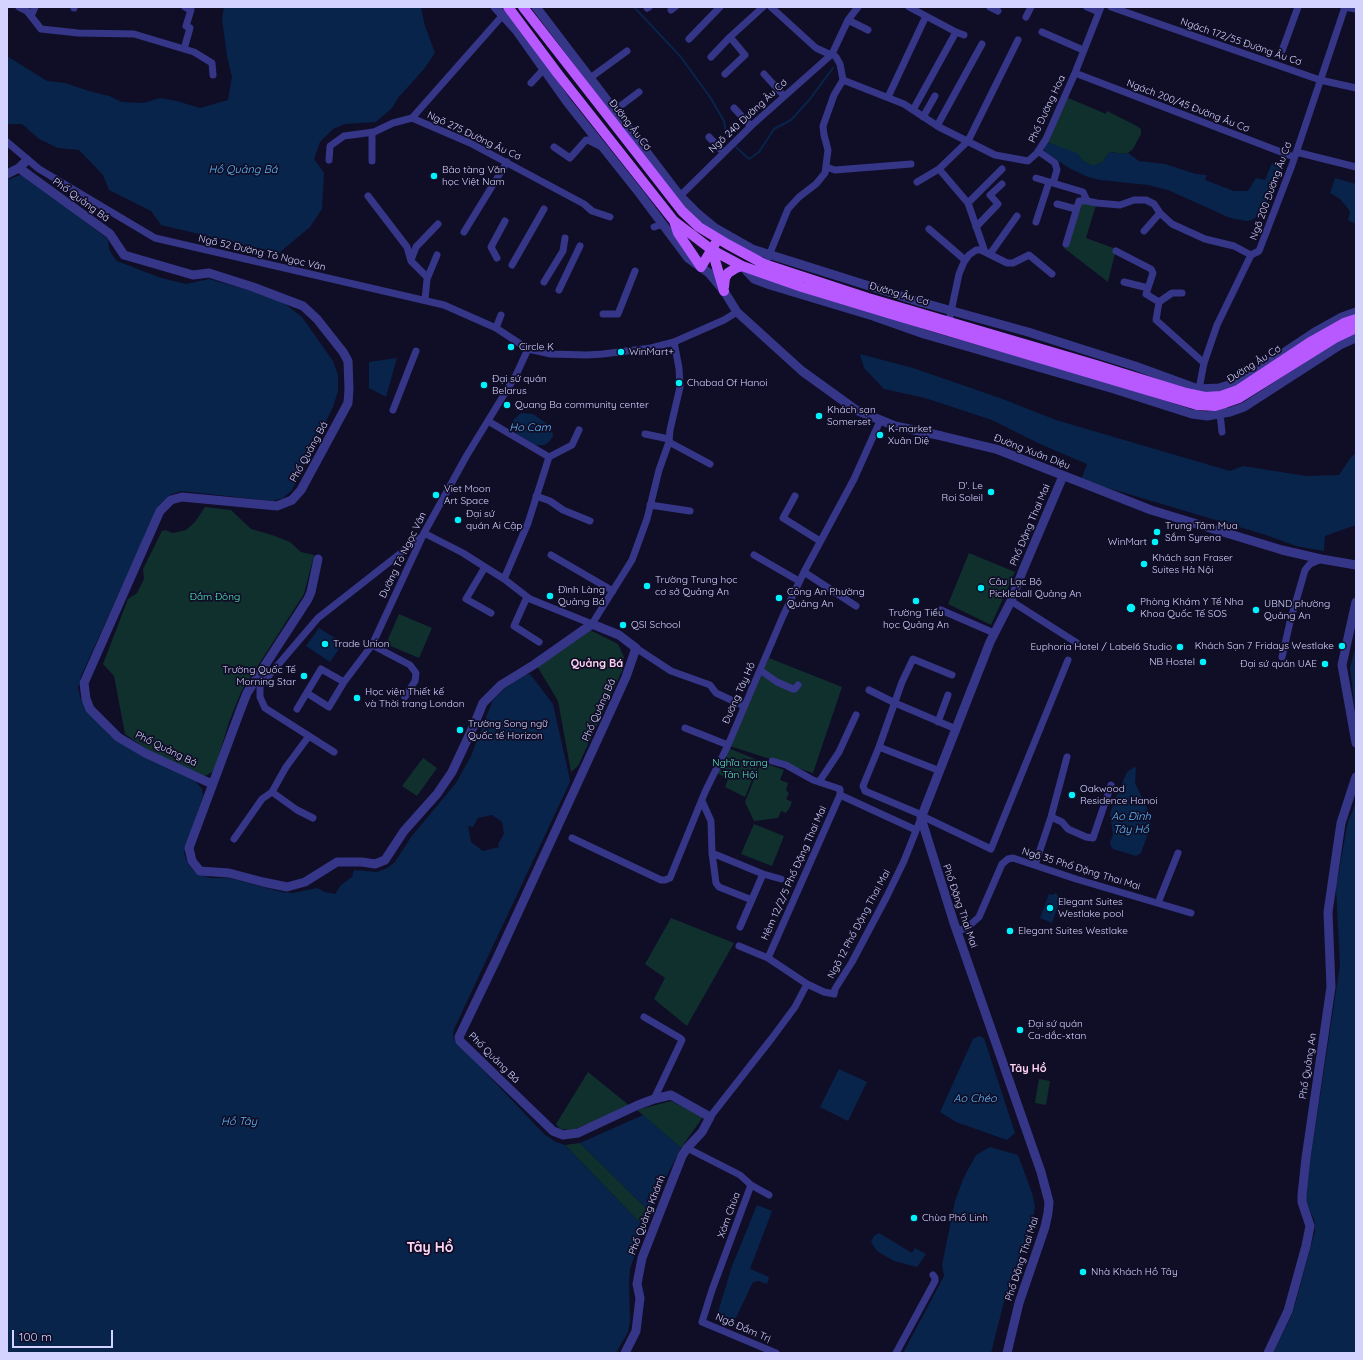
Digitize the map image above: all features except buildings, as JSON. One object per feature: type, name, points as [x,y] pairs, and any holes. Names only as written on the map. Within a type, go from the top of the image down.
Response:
[{"type":"main road","name":"Đường Âu Cơ","points":[[523,7],[682,212],[699,227],[718,239],[767,260],[892,309],[1185,402],[1208,406],[1222,404],[1240,398],[1335,338],[1356,328]]},
{"type":"main road","name":"Đường Âu Cơ","points":[[505,11],[558,74],[674,221],[712,250],[742,266],[802,287],[892,309],[950,316],[1198,393],[1205,397],[1221,396],[1234,392],[1343,320],[1356,319]]},
{"type":"main road","points":[[558,74],[569,66]]},
{"type":"main road","points":[[674,221],[678,233],[701,267],[718,239]]},
{"type":"main road","points":[[712,250],[724,291]]},
{"type":"main road","points":[[724,291],[726,276],[733,269],[742,266]]},
{"type":"street","points":[[19,7],[27,11],[41,29],[78,33],[134,34],[194,52],[212,63],[213,75]]},
{"type":"street","points":[[31,16],[36,7]]},
{"type":"street","points":[[184,50],[190,28],[186,26],[191,10],[185,7]]},
{"type":"street","name":"Đường Âu Cơ","points":[[495,7],[505,11],[516,30],[567,102],[604,148],[658,225],[688,258],[701,267]]},
{"type":"street","name":"Đường Âu Cơ","points":[[536,7],[680,196],[715,228],[752,249],[767,260],[950,316]]},
{"type":"street","points":[[689,39],[720,7]]},
{"type":"street","points":[[711,57],[730,37],[763,7]]},
{"type":"street","points":[[767,260],[778,230],[788,209],[798,197],[825,173],[828,150],[823,126],[834,95],[843,80],[839,61],[832,54],[828,54],[816,48],[771,7]]},
{"type":"street","points":[[832,54],[848,20],[858,7]]},
{"type":"street","points":[[909,7],[964,35]]},
{"type":"street","points":[[990,7],[998,12]]},
{"type":"street","points":[[1026,17],[1031,7]]},
{"type":"street","points":[[1087,7],[1100,9]]},
{"type":"street","name":"Ngách 172/55 Đường Âu Cơ","points":[[1111,7],[1320,80],[1355,86]]},
{"type":"street","points":[[1282,51],[1298,7]]},
{"type":"street","points":[[1344,7],[1356,9]]},
{"type":"street","name":"Ngõ 200 Đường Âu Cơ","points":[[1198,393],[1204,363],[1217,325],[1251,255],[1259,251],[1295,155],[1344,7]]},
{"type":"street","name":"Phố Đường Hoa","points":[[843,80],[904,104],[937,126],[996,155],[1025,162],[1030,161],[1046,138],[1075,73],[1100,9]]},
{"type":"street","name":"Ngõ 275 Đường Âu Cơ","points":[[505,11],[412,118],[470,143],[584,204],[597,213],[610,218]]},
{"type":"street","points":[[888,97],[926,16]]},
{"type":"street","points":[[848,20],[868,30]]},
{"type":"street","points":[[913,110],[956,32]]},
{"type":"street","points":[[1042,32],[1083,50]]},
{"type":"street","points":[[725,74],[745,55],[730,37]]},
{"type":"street","points":[[917,182],[939,169],[968,141],[1018,40]]},
{"type":"street","points":[[937,126],[982,44]]},
{"type":"street","points":[[590,78],[628,51]]},
{"type":"street","name":"Ngõ 240 Đường Âu Cơ","points":[[680,196],[723,152],[832,54]]},
{"type":"street","points":[[530,83],[544,69]]},
{"type":"street","name":"Ngách 200/45 Đường Âu Cơ","points":[[1075,73],[1295,155],[1356,167]]},
{"type":"street","points":[[764,74],[784,96]]},
{"type":"street","points":[[615,110],[639,92]]},
{"type":"street","points":[[923,117],[935,96]]},
{"type":"street","points":[[734,108],[751,126]]},
{"type":"street","points":[[329,160],[330,146],[344,136],[372,132],[393,123],[412,118]]},
{"type":"street","points":[[372,132],[372,161]]},
{"type":"street","points":[[709,137],[723,152]]},
{"type":"street","points":[[554,147],[568,158],[586,140],[604,148]]},
{"type":"street","name":"Ngõ 52 Đường Tô Ngọc Vân","points":[[7,142],[27,160],[40,169],[155,238],[425,300],[453,308],[496,328],[528,349]]},
{"type":"street","points":[[1036,222],[1057,170],[1056,163],[1038,151]]},
{"type":"street","points":[[7,174],[19,168],[27,160]]},
{"type":"street","points":[[464,232],[507,162]]},
{"type":"street","points":[[826,167],[835,170],[911,164]]},
{"type":"street","name":"Phố Quảng Bá","points":[[19,168],[110,234],[124,255],[193,275],[209,273],[253,286],[303,306],[317,319],[343,352],[348,361],[348,403],[301,490],[292,500],[278,506],[182,497],[171,500],[160,511],[84,683],[86,699],[90,709],[118,736],[145,754],[212,784]]},
{"type":"street","points":[[939,169],[968,204],[976,227],[988,253]]},
{"type":"street","points":[[968,204],[1002,169]]},
{"type":"street","points":[[1036,178],[1083,192],[1087,201]]},
{"type":"street","points":[[976,227],[998,204],[990,195],[1002,184]]},
{"type":"street","points":[[368,196],[407,247],[411,261],[427,277]]},
{"type":"street","points":[[1066,244],[1079,201],[1120,205],[1134,200],[1146,200],[1154,204],[1160,213],[1172,224],[1205,239],[1234,246],[1251,255]]},
{"type":"street","points":[[1057,204],[1076,209]]},
{"type":"street","points":[[512,265],[544,209]]},
{"type":"street","points":[[1144,231],[1160,213]]},
{"type":"street","points":[[988,253],[1017,216]]},
{"type":"street","points":[[496,258],[491,247],[505,221]]},
{"type":"street","points":[[411,261],[416,247],[438,224]]},
{"type":"street","points":[[929,229],[965,260]]},
{"type":"street","points":[[544,282],[563,251],[565,238]]},
{"type":"street","points":[[559,290],[580,246]]},
{"type":"street","points":[[950,316],[959,274],[969,254],[976,250],[1013,263],[1030,255],[1052,274]]},
{"type":"street","points":[[1116,251],[1151,269],[1153,273],[1146,294],[1159,302]]},
{"type":"street","points":[[425,300],[427,277],[437,255]]},
{"type":"street","name":"Đường Âu Cơ","points":[[742,266],[754,279],[770,285],[873,316],[924,334],[1114,389],[1192,414],[1207,416],[1230,412],[1244,407],[1340,345],[1356,338]]},
{"type":"street","name":"Đường Xuân Diệu","points":[[701,267],[709,273],[724,291],[737,312],[812,378],[856,410],[880,421],[895,426],[936,434],[996,449],[1151,510],[1282,550],[1356,565]]},
{"type":"street","points":[[603,314],[618,314],[636,271]]},
{"type":"street","points":[[1124,282],[1148,288]]},
{"type":"street","points":[[1182,293],[1172,293],[1159,302],[1156,320],[1204,363]]},
{"type":"street","points":[[528,349],[551,354],[587,355],[652,348],[674,342],[724,320],[737,312]]},
{"type":"street","name":"Đường Âu Cơ","points":[[1343,320],[1356,312]]},
{"type":"street","points":[[496,328],[501,315]]},
{"type":"street","points":[[318,559],[311,592],[308,599],[247,693],[212,784],[189,848],[192,861],[200,871],[229,873],[288,887],[305,882],[337,862],[356,861],[375,864],[385,860],[404,831],[437,794],[452,772],[483,704],[501,685],[535,664],[592,624],[632,560],[635,545],[647,519],[659,470],[669,441],[680,387],[679,368],[674,342]]},
{"type":"street","name":"Đường Tô Ngọc Vân","points":[[306,693],[329,707],[344,682],[372,645],[423,535],[456,474],[516,375],[528,349]]},
{"type":"street","points":[[393,410],[416,351]]},
{"type":"street","points":[[1220,414],[1222,432]]},
{"type":"street","name":"Đường Tây Hồ","points":[[572,838],[661,880],[670,878],[702,801],[728,746],[799,581],[854,479],[880,421]]},
{"type":"street","points":[[488,422],[549,457]]},
{"type":"street","points":[[504,579],[528,523],[549,457],[572,445],[579,430]]},
{"type":"street","points":[[645,434],[669,441],[710,464]]},
{"type":"street","name":"Phố Đặng Thai Mai","points":[[1006,1353],[1019,1303],[1045,1227],[1049,1202],[1041,1172],[957,932],[922,816],[994,633],[1011,601],[1063,476]]},
{"type":"street","points":[[536,496],[550,501],[563,510],[590,522]]},
{"type":"street","points":[[795,496],[783,518],[820,541]]},
{"type":"street","points":[[650,505],[690,511]]},
{"type":"street","points":[[334,752],[265,708],[260,698],[260,686],[318,618],[423,535],[463,553],[504,579],[530,599],[619,635],[671,671],[710,685],[716,693],[744,706]]},
{"type":"street","points":[[551,555],[614,591]]},
{"type":"street","points":[[754,555],[799,581]]},
{"type":"street","points":[[1282,658],[1290,622],[1305,570],[1310,564],[1321,559]]},
{"type":"street","points":[[485,567],[466,599],[490,612]]},
{"type":"street","points":[[804,572],[856,606]]},
{"type":"street","points":[[527,597],[514,626],[539,642]]},
{"type":"street","points":[[1011,601],[1077,643]]},
{"type":"street","points":[[1356,602],[1342,665],[1356,743]]},
{"type":"street","points":[[941,610],[994,633]]},
{"type":"street","points":[[372,645],[410,665],[416,673],[415,681],[406,697]]},
{"type":"street","name":"Phố Quảng Bá","points":[[636,648],[626,677],[601,732],[498,956],[458,1037],[460,1041],[552,1131],[563,1135],[578,1133],[654,1099],[671,1096],[710,1117]]},
{"type":"street","points":[[952,675],[913,659],[879,748],[868,772],[864,790],[991,849],[1068,660]]},
{"type":"street","points":[[297,709],[321,669],[344,682]]},
{"type":"street","points":[[760,670],[777,682],[793,689],[798,685]]},
{"type":"street","points":[[869,690],[895,703],[956,729]]},
{"type":"street","points":[[938,722],[948,695]]},
{"type":"street","points":[[819,782],[839,752],[856,714]]},
{"type":"street","points":[[685,728],[728,746]]},
{"type":"street","points":[[234,839],[262,799],[272,792],[286,767],[309,736]]},
{"type":"street","points":[[879,748],[940,771]]},
{"type":"street","points":[[1035,865],[1051,817],[1067,758]]},
{"type":"street","points":[[772,761],[786,765],[819,782],[840,789],[840,795],[916,830]]},
{"type":"street","name":"Phố Quảng An","points":[[1268,1353],[1288,1311],[1310,1226],[1302,1202],[1302,1195],[1331,987],[1328,912],[1341,823],[1356,777]]},
{"type":"street","points":[[1051,817],[1062,822],[1068,829],[1086,837],[1093,838],[1111,785]]},
{"type":"street","points":[[272,792],[296,810],[313,818]]},
{"type":"street","name":"Hẻm 12/2/5 Phố Đặng Thai Mai","points":[[768,958],[840,795]]},
{"type":"street","points":[[702,801],[711,821],[712,853],[717,885],[752,900]]},
{"type":"street","name":"Ngõ 12 Phố Đặng Thai Mai","points":[[807,984],[824,992],[834,994],[835,989],[852,962],[887,896],[904,861],[922,816]]},
{"type":"street","points":[[712,853],[763,874],[780,879]]},
{"type":"street","points":[[1158,903],[1178,853]]},
{"type":"street","name":"Ngõ 35 Phố Đặng Thai Mai","points":[[957,932],[969,926],[979,917],[1002,864],[1008,859],[1013,858],[1076,879],[1191,913]]},
{"type":"street","points":[[740,927],[763,874]]},
{"type":"street","points":[[710,1117],[795,1007],[807,984],[768,958],[739,946]]},
{"type":"street","points":[[644,1017],[682,1040],[654,1099]]},
{"type":"street","name":"Phố Quảng Khánh","points":[[625,1353],[636,1331],[640,1298],[637,1284],[642,1258],[682,1156],[686,1148],[702,1132],[710,1117]]},
{"type":"street","name":"Xóm Chùa","points":[[686,1148],[740,1176],[751,1185],[712,1290],[702,1322]]},
{"type":"street","points":[[751,1185],[769,1195]]},
{"type":"street","points":[[896,1353],[935,1281],[933,1275]]},
{"type":"street","name":"Ngõ Đầm Trị","points":[[702,1322],[776,1353]]},
{"type":"green space","points":[[1066,97],[1106,114],[1107,111],[1141,129],[1141,134],[1133,149],[1128,153],[1121,154],[1111,152],[1107,155],[1103,162],[1096,165],[1090,165],[1083,161],[1080,157],[1047,142]]},
{"type":"green space","points":[[1077,202],[1096,205],[1086,238],[1116,249],[1108,282],[1064,248]]},
{"type":"green space","name":"Đầm Đông","points":[[205,507],[231,510],[251,529],[290,542],[301,552],[314,555],[304,594],[241,692],[229,722],[214,771],[205,776],[149,751],[125,734],[114,676],[103,664],[128,599],[137,593],[144,579],[143,569],[162,531],[165,530],[173,533],[186,530],[195,522]]},
{"type":"green space","name":"Câu Lạc Bộ Pickleball Quảng An","points":[[969,553],[1015,572],[991,625],[948,604]]},
{"type":"green space","points":[[399,614],[432,628],[419,658],[386,644]]},
{"type":"green space","points":[[590,630],[618,644],[624,657],[622,671],[578,766],[571,772],[558,701],[537,666]]},
{"type":"green space","points":[[769,658],[842,687],[813,773],[730,746]]},
{"type":"green space","name":"Nghĩa trang Tân Hội","points":[[728,748],[760,761],[745,797],[725,787],[728,779],[717,773]]},
{"type":"green space","points":[[423,758],[437,768],[417,796],[402,786]]},
{"type":"green space","points":[[761,762],[784,770],[780,780],[788,783],[786,790],[789,793],[786,799],[792,802],[786,813],[781,811],[778,818],[754,821],[745,802]]},
{"type":"green space","points":[[754,824],[784,836],[772,866],[741,854]]},
{"type":"green space","points":[[671,918],[734,943],[687,1026],[654,999],[665,978],[645,964]]},
{"type":"green space","points":[[588,1072],[630,1106],[573,1130],[560,1129],[556,1124]]},
{"type":"green space","points":[[1039,1079],[1050,1081],[1046,1105],[1035,1103]]},
{"type":"green space","points":[[671,1101],[703,1117],[681,1148],[637,1110]]},
{"type":"green space","points":[[580,1143],[649,1211],[644,1227],[565,1145]]},
{"type":"water","name":"Hồ Quảng Bá","points":[[224,7],[421,7],[425,26],[435,53],[424,69],[398,98],[392,108],[376,122],[345,124],[333,129],[320,142],[314,159],[324,173],[322,209],[310,227],[279,253],[161,225],[151,211],[109,190],[103,175],[79,150],[58,148],[39,139],[22,124],[7,124],[7,56],[47,81],[65,83],[109,96],[122,102],[143,103],[160,98],[177,101],[200,108],[228,100],[232,77],[227,56],[222,19]]},
{"type":"water","points":[[1047,142],[1077,153],[1083,161],[1090,165],[1096,165],[1103,162],[1107,155],[1111,152],[1121,154],[1128,153],[1139,161],[1165,164],[1196,174],[1207,175],[1205,180],[1234,191],[1248,191],[1256,178],[1265,180],[1272,163],[1283,167],[1271,200],[1263,213],[1252,220],[1247,221],[1230,218],[1168,190],[1148,185],[1100,180],[1088,177],[1071,169],[1045,153],[1044,148]]},
{"type":"water","name":"Hồ Tây","points":[[23,174],[108,239],[109,249],[117,261],[161,278],[186,284],[209,279],[270,295],[288,306],[302,317],[333,361],[338,375],[338,391],[333,407],[294,486],[283,498],[273,501],[181,491],[170,495],[159,505],[81,676],[78,688],[81,700],[110,736],[195,781],[202,789],[203,796],[184,853],[188,864],[193,870],[198,874],[211,878],[229,878],[282,892],[293,893],[317,888],[325,892],[335,894],[341,885],[352,877],[354,870],[377,872],[387,868],[395,862],[411,837],[456,783],[471,756],[493,700],[504,689],[524,675],[530,674],[553,704],[570,780],[569,784],[454,1029],[453,1035],[454,1039],[544,1134],[556,1142],[565,1145],[644,1227],[630,1269],[630,1322],[628,1332],[616,1353],[7,1353],[7,180]]},
{"type":"water","points":[[1335,178],[1356,184],[1356,222],[1353,223],[1348,220],[1350,212],[1346,206],[1340,199],[1330,193]]},
{"type":"water","points":[[860,354],[913,368],[1000,398],[1056,420],[1230,471],[1243,466],[1306,476],[1339,475],[1351,457],[1356,453],[1356,525],[1325,536],[1324,551],[1296,546],[1266,535],[1081,480],[1087,464],[1040,444],[992,420],[925,398],[884,389],[864,368]]},
{"type":"water","points":[[397,358],[386,397],[369,388],[369,362]]},
{"type":"water","name":"Ho Cam","points":[[521,413],[533,414],[546,423],[552,430],[553,436],[549,442],[545,445],[535,445],[514,432],[513,420]]},
{"type":"water","name":"Trade Union","points":[[319,628],[343,643],[330,662],[306,646]]},
{"type":"water","points":[[1356,644],[1356,717],[1350,668]]},
{"type":"water","name":"Ao Đình Tây Hồ","points":[[1134,767],[1136,768],[1135,783],[1148,810],[1151,825],[1141,853],[1136,856],[1113,849],[1110,842],[1113,835],[1110,814],[1127,772]]},
{"type":"water","points":[[1356,801],[1356,1353],[1273,1353],[1292,1314],[1315,1231],[1314,1220],[1306,1202],[1305,1195],[1340,965],[1336,887],[1348,821]]},
{"type":"water","name":"Elegant Suites Westlake pool","points":[[1056,893],[1061,898],[1052,923],[1040,918],[1049,894],[1052,895]]},
{"type":"water","name":"Ao Chéo","points":[[979,1036],[984,1038],[1015,1133],[1007,1140],[956,1122],[940,1112],[973,1039]]},
{"type":"water","points":[[839,1069],[867,1082],[848,1121],[820,1107]]},
{"type":"water","points":[[643,1115],[681,1148],[649,1211],[580,1143]]},
{"type":"water","points":[[990,1147],[1018,1155],[1032,1193],[1035,1206],[1033,1221],[1005,1298],[991,1353],[903,1353],[944,1276],[942,1265],[955,1201],[964,1177],[976,1155]]},
{"type":"water","points":[[757,1205],[772,1211],[750,1269],[769,1277],[767,1284],[759,1281],[753,1282],[734,1322],[718,1312],[732,1266]]},
{"type":"water","points":[[879,1233],[912,1253],[915,1248],[926,1254],[917,1267],[894,1261],[877,1251],[871,1242],[874,1236]]},
{"type":"pier","points":[[492,815],[502,822],[504,834],[498,844],[499,847],[483,851],[471,842],[468,826],[473,827],[478,818]]},
{"type":"waterway","points":[[634,7],[680,56],[710,97],[724,121],[726,134],[729,138]]},
{"type":"waterway","points":[[736,147],[749,159],[759,152],[774,129],[791,120],[810,99],[833,68]]},
{"type":"place","name":"Bảo tàng Văn học Việt Nam","points":[[434,176]]},
{"type":"place","name":"Circle K","points":[[511,347]]},
{"type":"place","name":"WinMart+","points":[[621,352]]},
{"type":"place","name":"Chabad Of Hanoi","points":[[679,383]]},
{"type":"place","name":"Đại sứ quán Belarus","points":[[484,385]]},
{"type":"place","name":"Quang Ba community center","points":[[507,405]]},
{"type":"place","name":"Khách sạn Somerset","points":[[819,416]]},
{"type":"place","name":"K-market Xuân Diệ","points":[[880,435]]},
{"type":"place","name":"D'. Le Roi Soleil","points":[[991,492]]},
{"type":"place","name":"Viet Moon Art Space","points":[[436,495]]},
{"type":"place","name":"Đại sứ quán Ai Cập","points":[[458,520]]},
{"type":"place","name":"Trung Tâm Mua Sắm Syrena","points":[[1157,532]]},
{"type":"place","name":"WinMart","points":[[1155,542]]},
{"type":"place","name":"Khách sạn Fraser Suites Hà Nội","points":[[1144,564]]},
{"type":"place","name":"Trường Trung học cơ sở Quảng An","points":[[647,586]]},
{"type":"place","name":"Câu Lạc Bộ Pickleball Quảng An","points":[[981,588]]},
{"type":"place","name":"Đình Làng Quảng Bá","points":[[550,596]]},
{"type":"place","name":"Công An Phường Quảng An","points":[[779,598]]},
{"type":"place","name":"Trường Tiểu học Quảng An","points":[[916,601]]},
{"type":"place","name":"Phòng Khám Y Tế Nha Khoa Quốc Tế SOS","points":[[1131,608]]},
{"type":"place","name":"UBND phường Quảng An","points":[[1256,610]]},
{"type":"place","name":"QSI School","points":[[623,625]]},
{"type":"place","name":"Trade Union","points":[[325,644]]},
{"type":"place","name":"Khách Sạn 7 Fridays Westlake","points":[[1342,646]]},
{"type":"place","name":"Euphoria Hotel / Label6 Studio","points":[[1180,647]]},
{"type":"place","name":"NB Hostel","points":[[1203,662]]},
{"type":"place","name":"Đại sứ quán UAE","points":[[1325,664]]},
{"type":"place","name":"Trường Quốc Tế Morning Star","points":[[304,676]]},
{"type":"place","name":"Học viện Thiết kế và Thời trang London","points":[[357,698]]},
{"type":"place","name":"Trường Song ngữ Quốc tế Horizon","points":[[460,730]]},
{"type":"place","name":"Oakwood Residence Hanoi","points":[[1072,795]]},
{"type":"place","name":"Elegant Suites Westlake pool","points":[[1050,908]]},
{"type":"place","name":"Elegant Suites Westlake","points":[[1010,931]]},
{"type":"place","name":"Đại sứ quán Ca-dắc-xtan","points":[[1020,1030]]},
{"type":"place","name":"Chùa Phổ Linh","points":[[914,1218]]},
{"type":"place","name":"Nhà Khách Hồ Tây","points":[[1083,1272]]},
{"type":"district","name":"Quảng Bá","points":[[597,664]]},
{"type":"district","name":"Tây Hồ","points":[[1028,1069]]},
{"type":"district","name":"Tây Hồ","points":[[430,1248]]}]
